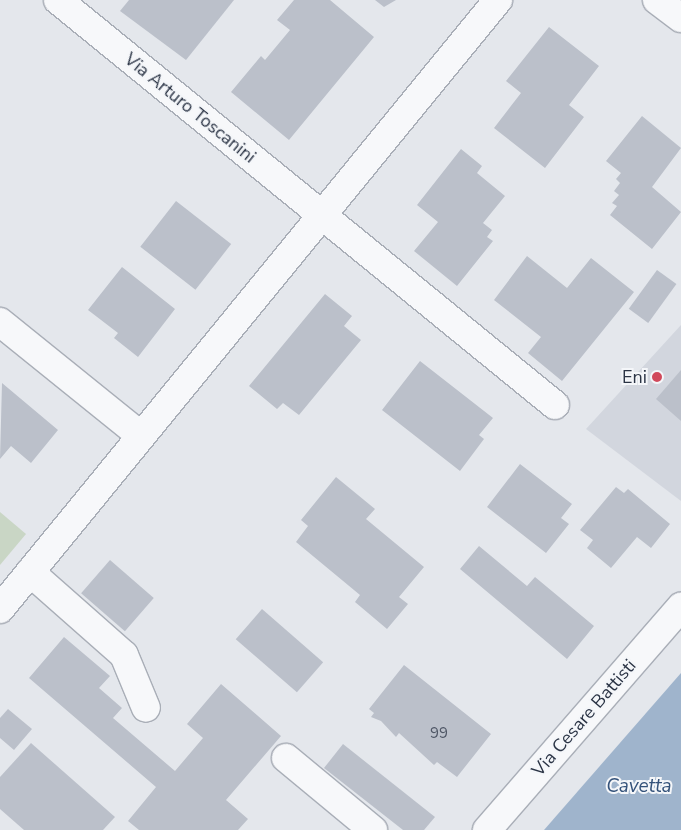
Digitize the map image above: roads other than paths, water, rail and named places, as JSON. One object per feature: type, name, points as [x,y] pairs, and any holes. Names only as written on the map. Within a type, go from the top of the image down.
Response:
[{"type":"street","name":"Via Arturo Toscanini","points":[[58,0],[555,405]]},
{"type":"street","points":[[0,609],[140,435],[498,0]]},
{"type":"street","points":[[657,0],[681,18]]},
{"type":"street","points":[[0,322],[140,435]]},
{"type":"street","points":[[30,572],[124,655],[146,708]]},
{"type":"street","name":"Via Cesare Battisti","points":[[487,830],[681,607]]},
{"type":"street","points":[[286,758],[373,830]]},
{"type":"water","name":"Cavetta","points":[[681,673],[681,830],[544,830]]},
{"type":"place","name":"Eni","points":[[657,377]]}]
